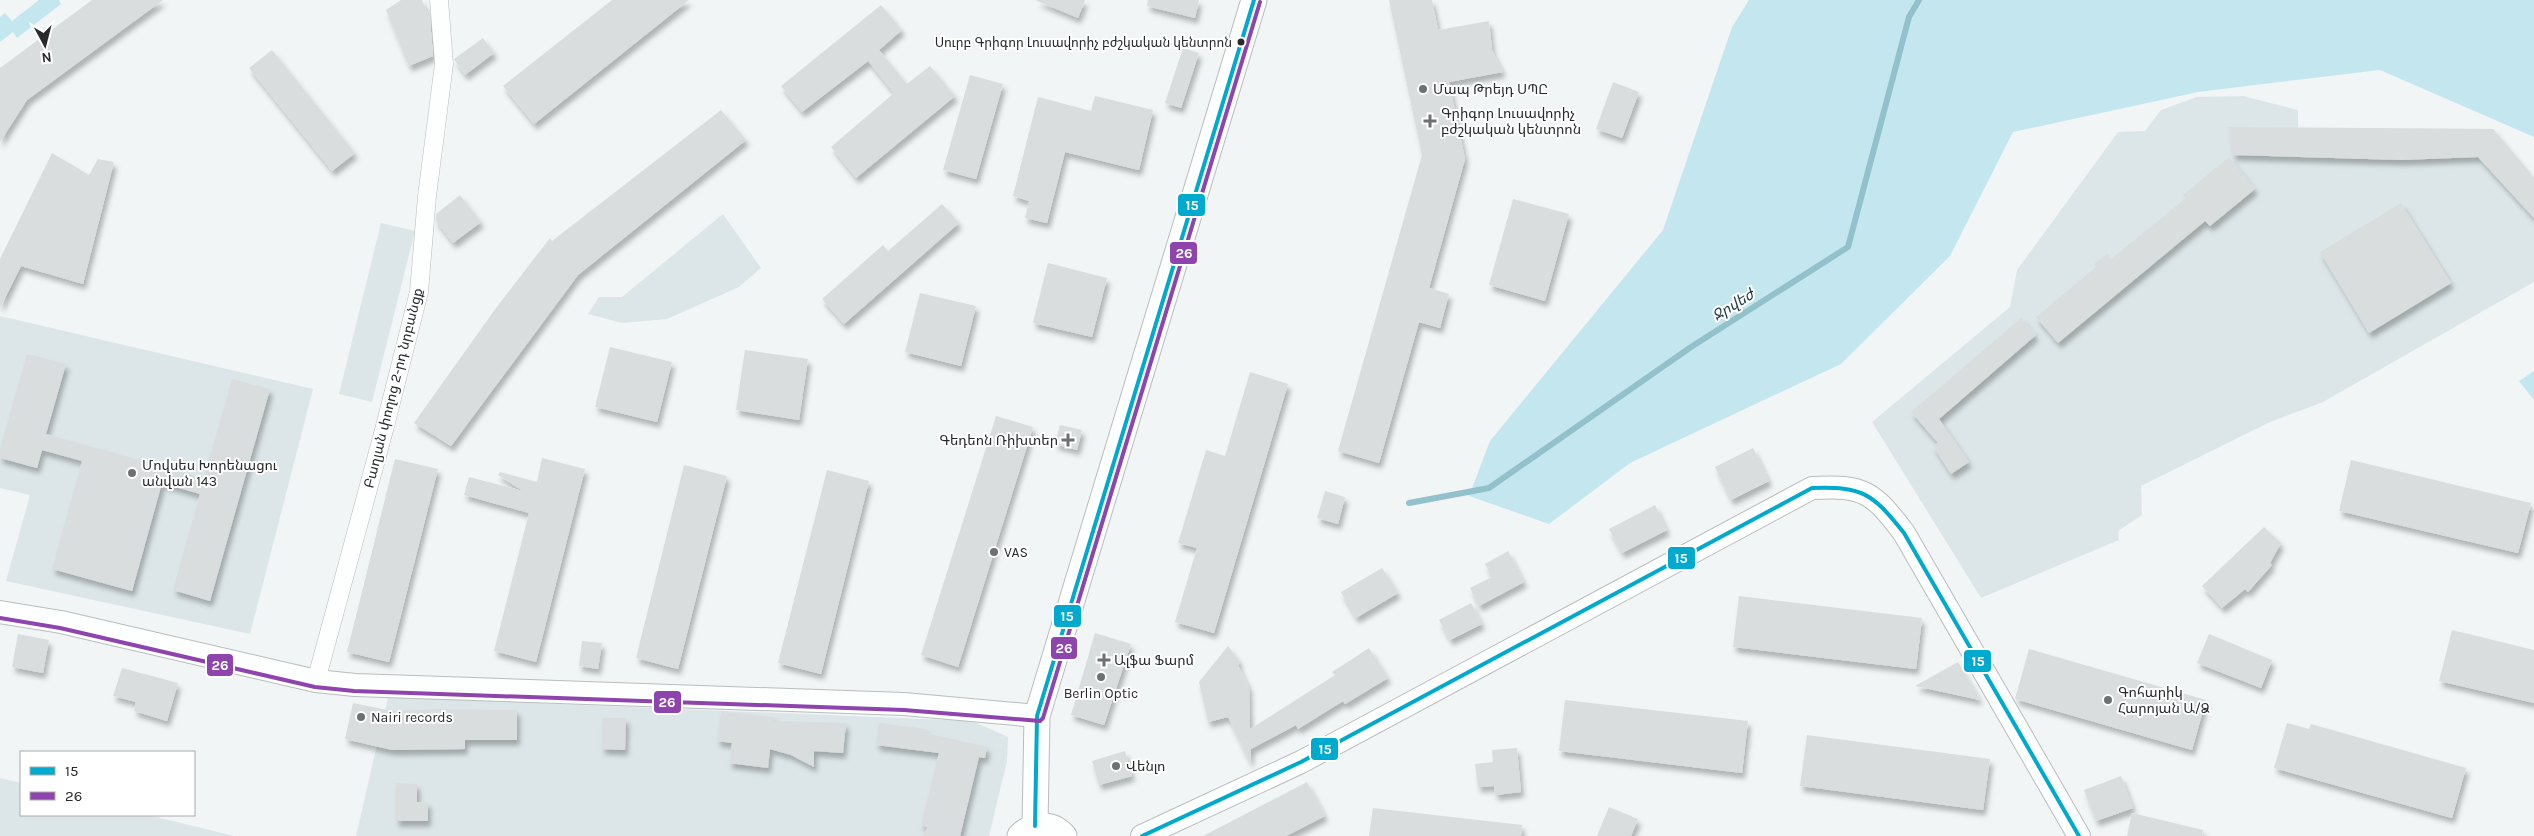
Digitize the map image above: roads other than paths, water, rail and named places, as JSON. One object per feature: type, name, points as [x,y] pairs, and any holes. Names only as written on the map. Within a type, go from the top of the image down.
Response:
[{"type":"main road","points":[[1064,836],[1052,827],[1027,831],[1037,716],[1254,0]]},
{"type":"street","name":"Բաղյան փողոց 2-րդ նրբանցք","points":[[316,681],[419,292],[427,196],[444,64],[439,0]]},
{"type":"street","points":[[1142,836],[1301,762],[1812,488],[1838,486],[1862,490],[1882,504],[1904,533],[1948,606],[2079,836]]},
{"type":"street","points":[[0,612],[61,622],[316,681],[363,685],[904,704],[1037,716]]},
{"type":"waterway","name":"Ջրվեժ","points":[[1409,503],[1489,488],[1691,347],[1848,247],[1909,17],[1919,0]]},
{"type":"place","name":"Սուրբ Գրիգոր Լուսավորիչ բժշկական կենտրոն","points":[[1241,42]]},
{"type":"place","name":"Մապ Թրեյդ ՍՊԸ","points":[[1423,89]]},
{"type":"place","name":"Գրիգոր Լուսավորիչ բժշկական կենտրոն","points":[[1430,121]]},
{"type":"place","name":"Գեդեոն Ռիխտեր","points":[[1068,440]]},
{"type":"place","name":"Մովսես Խորենացու անվան 143","points":[[132,473]]},
{"type":"place","name":"VAS","points":[[994,552]]},
{"type":"place","name":"Ալֆա Ֆարմ","points":[[1104,660]]},
{"type":"place","name":"Berlin Optic","points":[[1101,677]]},
{"type":"place","name":"Գոհարիկ Հարոյան Ա/Ձ","points":[[2108,700]]},
{"type":"place","name":"Nairi records","points":[[361,717]]},
{"type":"place","name":"Վենլո","points":[[1116,766]]}]
